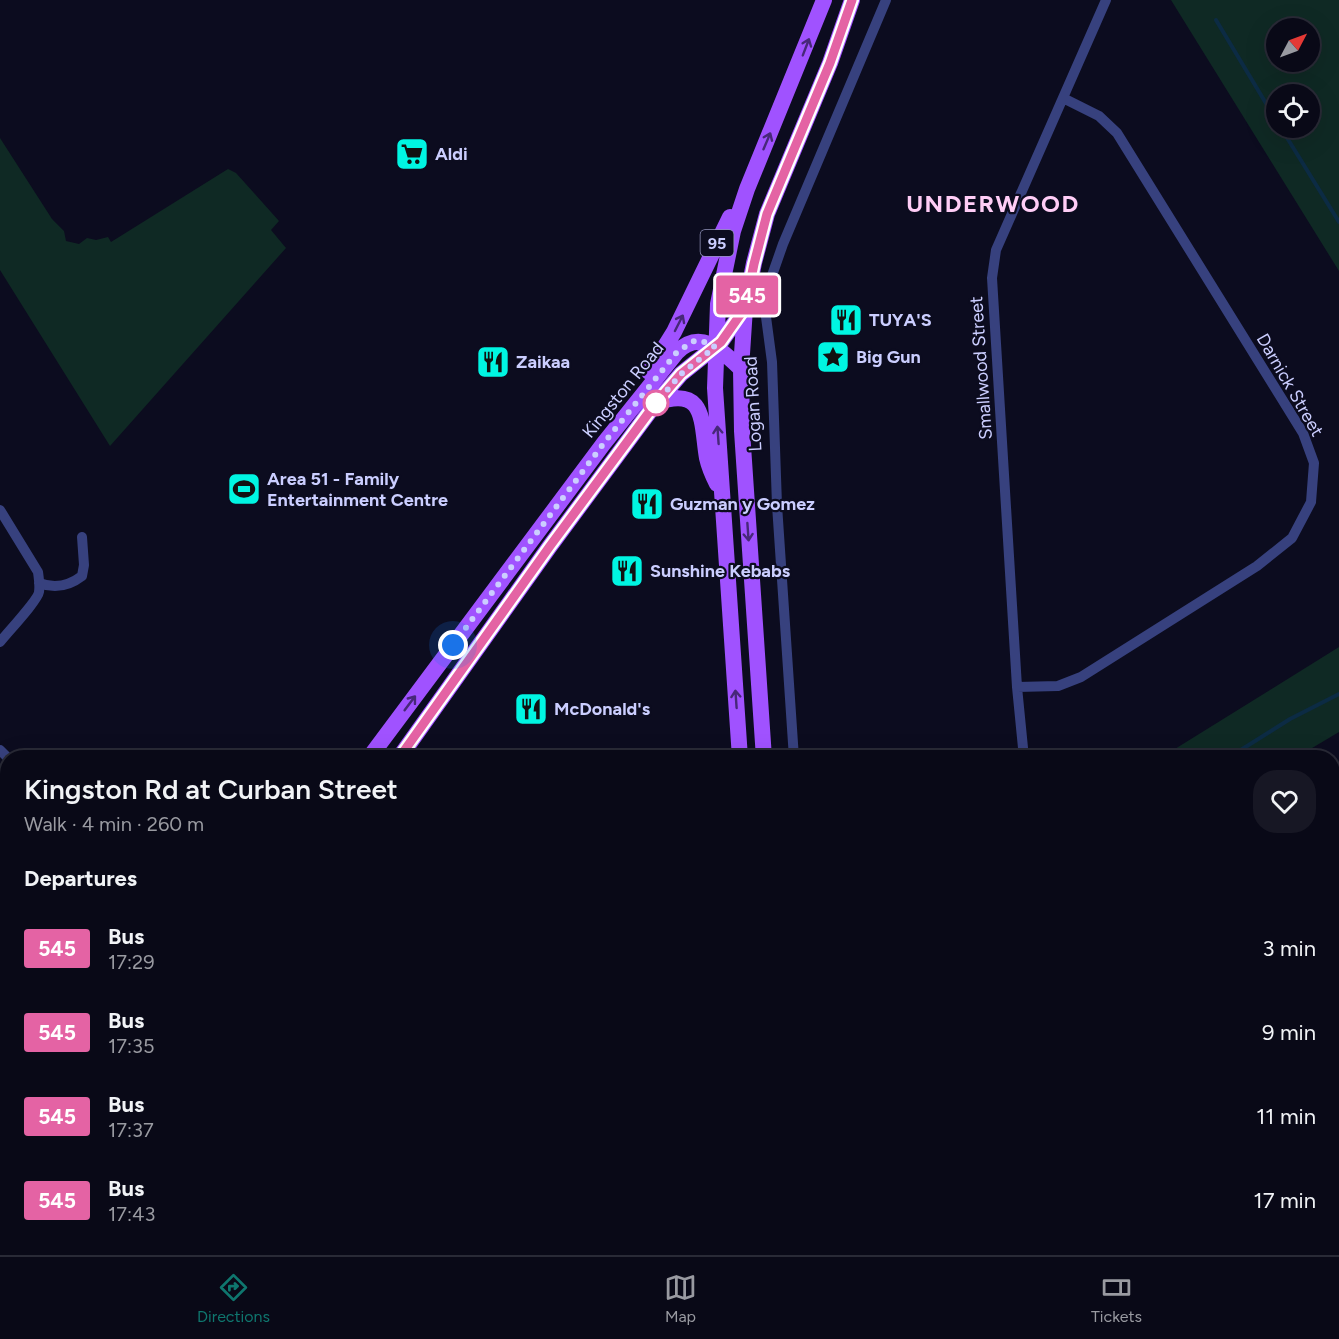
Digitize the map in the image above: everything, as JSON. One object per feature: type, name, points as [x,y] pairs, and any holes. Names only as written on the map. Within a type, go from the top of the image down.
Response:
[{"type":"main road","name":"Logan Road","points":[[739,750],[715,388],[718,304],[733,231],[747,189],[824,0]]},
{"type":"main road","name":"Logan Road","points":[[763,750],[742,431],[741,369],[745,308],[767,214],[830,63],[852,0]]},
{"type":"main road","name":"95","points":[[604,443],[615,418],[669,342],[724,228],[747,189]]},
{"type":"main road","name":"95","points":[[715,347],[725,337],[745,308]]},
{"type":"main road","name":"Kingston Road","points":[[375,750],[604,443],[681,348],[698,341],[715,347]]},
{"type":"main road","points":[[715,347],[741,369]]},
{"type":"main road","name":"Kingston Road","points":[[405,750],[550,546],[656,403],[681,374],[715,347]]},
{"type":"main road","points":[[656,403],[681,398],[690,401],[697,408],[704,425],[710,467],[722,493]]},
{"type":"street","name":"Logan Road","points":[[793,750],[766,299],[771,276],[783,244],[886,0]]},
{"type":"street","name":"Smallwood Street","points":[[1023,750],[1017,687],[992,278],[996,250],[1106,0]]},
{"type":"street","name":"Darnick Street","points":[[1017,687],[1058,686],[1082,677],[1257,566],[1292,538],[1311,502],[1314,463],[1303,433],[1117,134],[1099,116],[1063,98]]},
{"type":"street","points":[[0,510],[38,572],[39,583],[39,594],[33,604],[0,642]]},
{"type":"street","points":[[39,583],[47,586],[61,586],[72,584],[82,576],[84,565],[82,537]]},
{"type":"green space","points":[[1171,0],[1339,0],[1339,271]]},
{"type":"green space","points":[[0,138],[52,219],[64,231],[66,241],[79,244],[87,238],[96,240],[108,237],[111,242],[228,169],[236,173],[279,221],[271,230],[286,248],[110,446],[0,270]]},
{"type":"green space","points":[[1339,647],[1339,732],[1309,750],[1173,750]]},
{"type":"waterway","points":[[1216,20],[1266,103]]},
{"type":"waterway","points":[[1287,138],[1339,222]]},
{"type":"waterway","points":[[1241,750],[1290,719],[1339,694]]},
{"type":"bus line","name":"545","points":[[405,750],[550,546],[656,403],[681,374],[721,342],[745,308],[767,214],[830,63],[852,0]]},
{"type":"place","name":"Aldi","points":[[412,154]]},
{"type":"place","name":"TUYA'S","points":[[846,320]]},
{"type":"place","name":"Big Gun","points":[[833,357]]},
{"type":"place","name":"Zaikaa","points":[[493,362]]},
{"type":"place","name":"Area 51 - Family Entertainment Centre","points":[[244,489]]},
{"type":"place","name":"Guzman y Gomez","points":[[647,504]]},
{"type":"place","name":"Sunshine Kebabs","points":[[627,571]]},
{"type":"place","name":"McDonald's","points":[[531,709]]},
{"type":"district","name":"UNDERWOOD","points":[[993,203]]},
{"type":"route","points":[[453,645],[604,443],[677,352],[694,341],[702,341],[715,347],[681,374],[656,403]]}]
